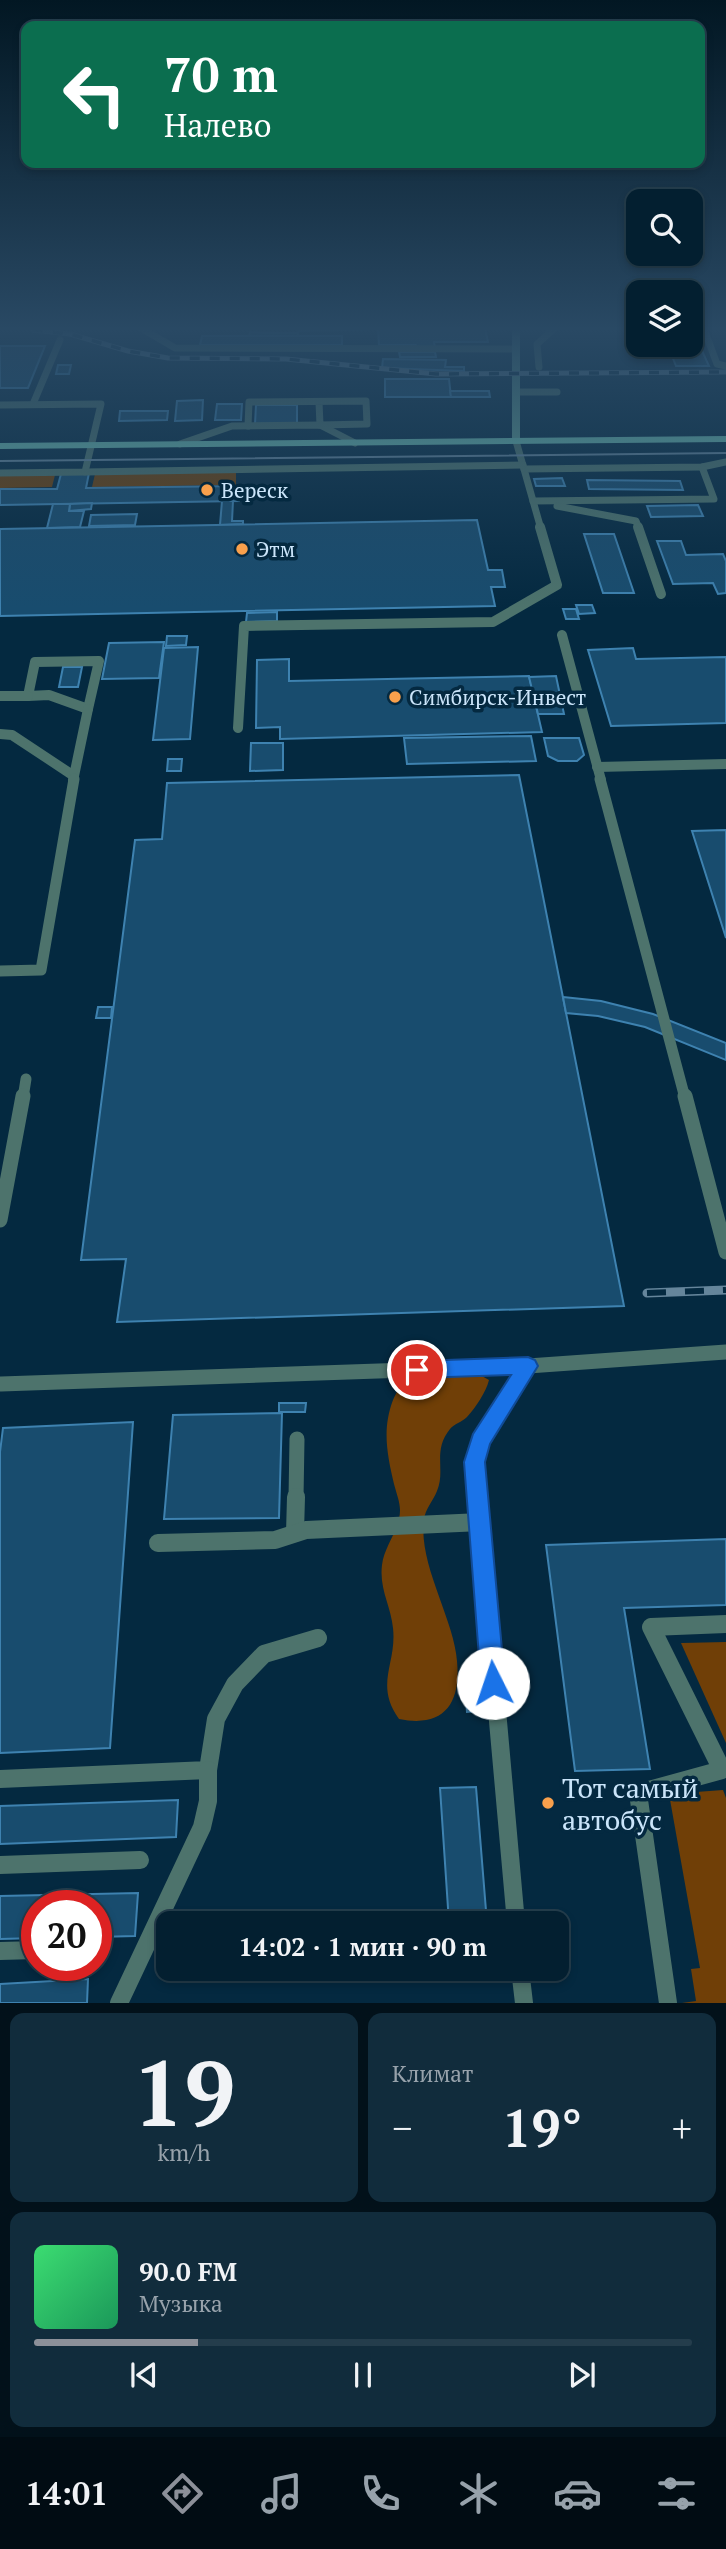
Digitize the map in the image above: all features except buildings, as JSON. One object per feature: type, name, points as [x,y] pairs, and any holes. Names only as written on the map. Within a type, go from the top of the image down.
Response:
[{"type":"main road","points":[[516,421],[516,441]]},
{"type":"main road","points":[[0,446],[726,439]]},
{"type":"lane","points":[[85,472],[97,421]]},
{"type":"lane","points":[[248,421],[248,426]]},
{"type":"lane","points":[[180,444],[232,426],[367,424],[367,421]]},
{"type":"lane","points":[[320,425],[355,443]]},
{"type":"lane","points":[[237,728],[244,626],[493,622],[557,585],[516,441]]},
{"type":"lane","points":[[0,473],[702,467],[726,462]]},
{"type":"lane","points":[[533,501],[714,499],[702,467]]},
{"type":"lane","points":[[533,501],[636,521],[661,594]]},
{"type":"lane","points":[[562,635],[726,1252]]},
{"type":"lane","points":[[0,971],[41,970],[74,776],[99,661],[35,662],[28,696]]},
{"type":"lane","points":[[0,696],[49,695],[90,710]]},
{"type":"lane","points":[[0,734],[12,735],[74,776]]},
{"type":"lane","points":[[597,767],[726,764]]},
{"type":"lane","points":[[0,1220],[26,1079]]},
{"type":"lane","points":[[1,1384],[528,1366],[726,1352]]},
{"type":"lane","points":[[515,1911],[475,1462],[480,1441],[528,1366]]},
{"type":"lane","points":[[295,1533],[297,1439]]},
{"type":"lane","points":[[158,1543],[275,1540],[306,1530],[481,1522]]},
{"type":"lane","points":[[668,2003],[638,1793],[722,1770],[651,1627],[726,1624]]},
{"type":"lane","points":[[119,2003],[202,1826],[208,1801],[208,1770],[216,1719],[234,1684],[264,1654],[318,1638]]},
{"type":"lane","points":[[0,1779],[208,1770]]},
{"type":"lane","points":[[0,1865],[140,1860]]},
{"type":"lane","points":[[0,1951],[21,1950]]},
{"type":"lane","points":[[521,1981],[524,2003]]},
{"type":"shaded area","points":[[236,472],[236,485],[92,487],[95,474]]},
{"type":"shaded area","points":[[55,475],[52,487],[0,488],[0,476]]},
{"type":"shaded area","points":[[412,1375],[480,1375],[489,1380],[474,1409],[452,1427],[445,1437],[440,1453],[437,1491],[425,1516],[426,1555],[450,1627],[458,1676],[452,1701],[446,1709],[428,1720],[415,1721],[399,1719],[388,1695],[393,1628],[382,1574],[383,1558],[400,1510],[388,1452],[388,1421],[393,1400],[402,1383]]},
{"type":"shaded area","points":[[726,1642],[726,1743],[681,1643]]},
{"type":"shaded area","points":[[723,1790],[726,1798],[726,2003],[682,2003],[696,2001],[691,1969],[700,1968],[669,1794]]},
{"type":"tram line","points":[[0,461],[726,453]]},
{"type":"railway","points":[[647,1293],[726,1290]]},
{"type":"place","name":"Вереск","points":[[207,490]]},
{"type":"place","name":"Этм","points":[[242,549]]},
{"type":"place","name":"Симбирск-Инвест","points":[[395,697]]},
{"type":"place","name":"Тот самый автобус","points":[[548,1803]]},
{"type":"route","points":[[417,1370],[528,1366],[480,1441],[475,1462],[493,1683]]}]
